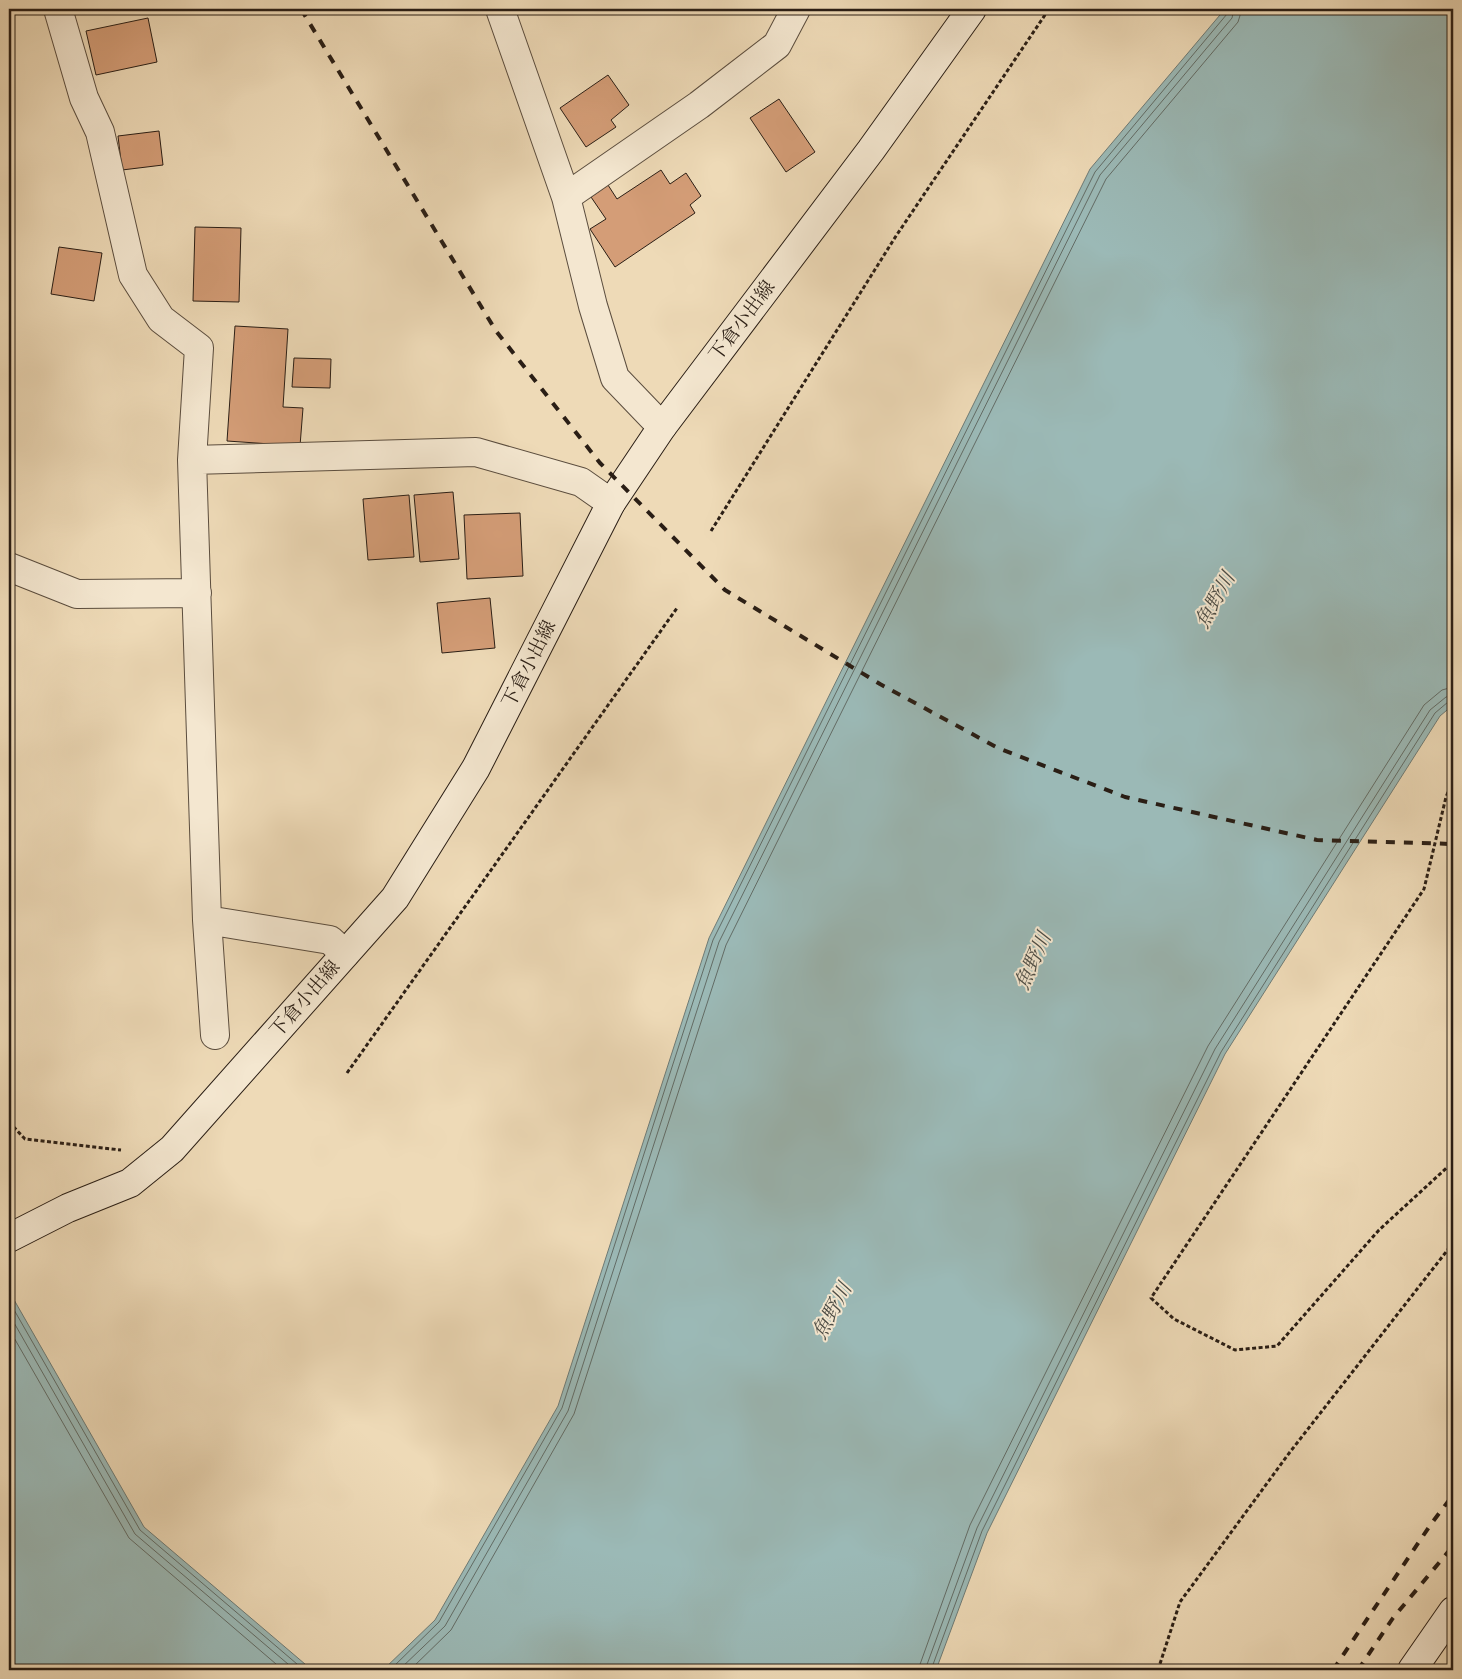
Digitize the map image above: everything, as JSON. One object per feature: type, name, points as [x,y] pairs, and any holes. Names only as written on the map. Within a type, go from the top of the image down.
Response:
[{"type":"street","points":[[58,9],[84,98],[100,132],[118,216],[134,274],[161,319],[199,348],[192,460],[207,920],[216,1034]]},
{"type":"street","points":[[500,9],[566,197],[593,306],[615,378],[662,427]]},
{"type":"street","points":[[566,197],[699,105],[777,46],[796,9]]},
{"type":"street","name":"下倉小出線","points":[[9,1238],[68,1208],[130,1183],[172,1149],[395,898],[476,768],[611,503],[662,427],[870,150],[972,9]]},
{"type":"street","points":[[192,460],[476,452],[581,482],[611,503]]},
{"type":"street","points":[[9,567],[77,594],[197,593]]},
{"type":"street","points":[[207,920],[330,940],[345,954]]},
{"type":"street","points":[[1412,1670],[1453,1611]]},
{"type":"path","points":[[711,531],[896,236],[1049,9]]},
{"type":"path","points":[[347,1073],[676,608]]},
{"type":"path","points":[[1453,780],[1446,797],[1424,889],[1151,1298],[1174,1319],[1235,1350],[1277,1346],[1379,1230],[1453,1162]]},
{"type":"path","points":[[9,1122],[25,1139],[118,1150],[172,1149]]},
{"type":"path","points":[[1158,1670],[1180,1602],[1290,1452],[1453,1243]]},
{"type":"water","name":"魚野川","points":[[1225,9],[1453,9],[1453,705],[1440,716],[1225,1054],[987,1533],[936,1670],[383,1670],[435,1620],[558,1406],[709,938],[1090,169]]},
{"type":"water","points":[[9,1291],[144,1527],[312,1670],[9,1670]]},
{"type":"building","points":[[148,18],[157,62],[96,75],[86,31]]},
{"type":"building","points":[[608,75],[629,105],[611,120],[616,127],[586,147],[560,108]]},
{"type":"building","points":[[779,99],[815,152],[786,172],[750,118]]},
{"type":"building","points":[[159,131],[163,165],[122,170],[118,136]]},
{"type":"building","points":[[661,170],[670,184],[686,173],[701,196],[690,205],[695,213],[615,267],[590,229],[606,219],[591,197],[608,185],[617,199]]},
{"type":"building","points":[[195,227],[241,228],[239,302],[193,301]]},
{"type":"building","points":[[59,247],[102,253],[94,301],[51,294]]},
{"type":"building","points":[[235,326],[288,329],[283,407],[303,408],[300,446],[227,441]]},
{"type":"building","points":[[294,358],[331,359],[330,388],[292,387]]},
{"type":"building","points":[[453,492],[459,559],[420,562],[414,495]]},
{"type":"building","points":[[409,495],[414,557],[368,560],[363,499]]},
{"type":"building","points":[[520,513],[523,576],[467,579],[464,515]]},
{"type":"building","points":[[490,598],[495,648],[442,653],[437,603]]},
{"type":"railway","points":[[301,9],[496,331],[600,463],[725,590],[880,684],[998,748],[1125,797],[1317,840],[1453,844]]},
{"type":"railway","points":[[1333,1670],[1431,1524],[1453,1495]]},
{"type":"railway","points":[[1358,1670],[1393,1618],[1453,1546]]}]
